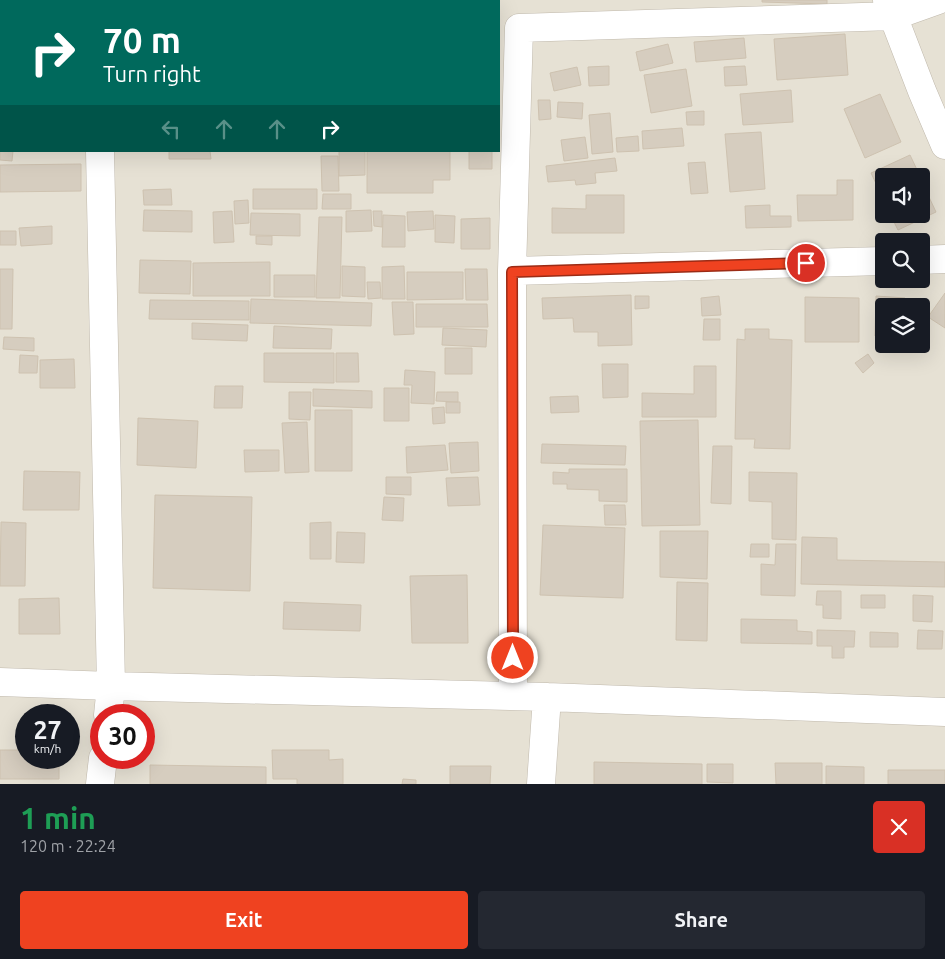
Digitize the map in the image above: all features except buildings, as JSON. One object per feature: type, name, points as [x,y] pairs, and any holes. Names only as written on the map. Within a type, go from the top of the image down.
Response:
[{"type":"street","points":[[513,696],[512,272],[519,28],[890,8],[938,0]]},
{"type":"street","points":[[890,8],[922,92],[945,145]]},
{"type":"street","points":[[100,152],[111,686],[109,704]]},
{"type":"street","points":[[930,260],[945,259]]},
{"type":"street","points":[[512,272],[875,261]]},
{"type":"street","points":[[0,682],[547,697],[945,712]]},
{"type":"street","points":[[542,784],[547,697]]},
{"type":"street","points":[[100,784],[102,769]]},
{"type":"shaded area","points":[[500,0],[945,0],[945,784],[0,784],[0,152],[500,152]]},
{"type":"route","points":[[513,658],[512,272],[806,263]]}]
